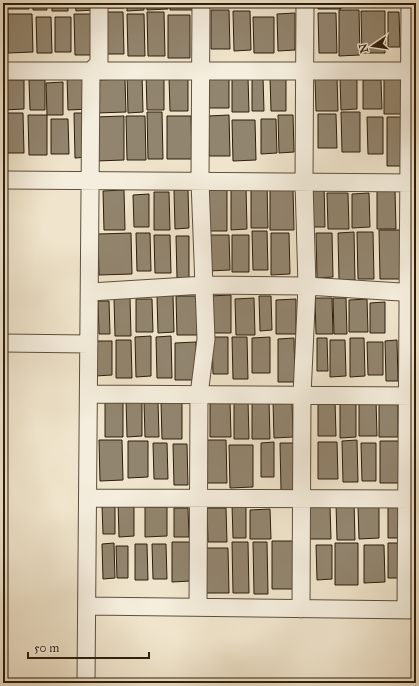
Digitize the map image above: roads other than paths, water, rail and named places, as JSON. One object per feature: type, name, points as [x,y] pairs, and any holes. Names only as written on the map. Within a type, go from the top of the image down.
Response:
[{"type":"street","points":[[86,683],[92,71],[99,63],[99,3]]},
{"type":"street","points":[[198,607],[199,394],[206,340],[200,181],[201,3]]},
{"type":"street","points":[[301,609],[302,395],[307,286],[304,182],[305,3]]},
{"type":"street","points":[[87,606],[411,610],[413,70],[410,3]]},
{"type":"street","points":[[3,71],[413,70]]},
{"type":"street","points":[[3,180],[412,183]]},
{"type":"street","points":[[90,292],[205,285],[307,286],[412,293]]},
{"type":"street","points":[[3,343],[89,344]]},
{"type":"street","points":[[89,394],[412,396]]},
{"type":"street","points":[[88,498],[411,499]]}]
